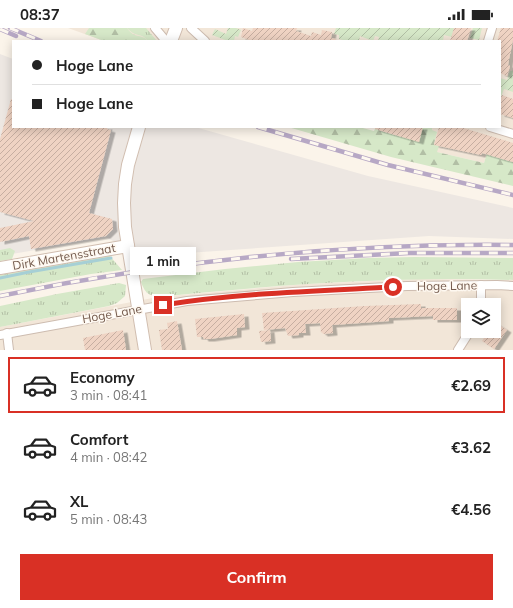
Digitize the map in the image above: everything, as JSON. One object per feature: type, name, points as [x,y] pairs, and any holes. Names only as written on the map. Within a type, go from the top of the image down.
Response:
[{"type":"street","points":[[155,28],[165,40]]},
{"type":"street","points":[[171,40],[176,28]]},
{"type":"street","points":[[191,28],[204,40]]},
{"type":"street","points":[[488,40],[492,28]]},
{"type":"street","points":[[139,128],[128,166],[125,184],[125,227],[145,350]]},
{"type":"street","points":[[493,128],[513,134]]},
{"type":"street","name":"Dirk Martensstraat","points":[[0,268],[128,246]]},
{"type":"street","points":[[481,285],[481,298]]},
{"type":"street","name":"Hoge Lane","points":[[4,334],[187,301],[293,292],[406,286],[513,286]]},
{"type":"street","points":[[4,334],[9,350]]},
{"type":"street","points":[[458,350],[466,338]]},
{"type":"shaded area","points":[[68,28],[513,28],[513,162],[492,156],[489,146],[484,163],[437,152],[434,145],[432,129],[430,128],[501,128],[501,40],[101,40]]},
{"type":"shaded area","points":[[0,54],[12,59],[12,128],[199,128],[368,176],[513,208],[513,239],[429,236],[173,254],[140,254],[107,238],[0,256]]},
{"type":"shaded area","points":[[419,279],[513,280],[513,350],[0,350],[0,327],[158,297],[306,284]]},
{"type":"green space","points":[[89,28],[127,28],[133,34],[144,37],[148,40],[101,40],[85,34]]},
{"type":"green space","points":[[127,28],[146,28],[156,40],[147,40]]},
{"type":"green space","points":[[228,28],[236,28],[241,30],[238,37],[235,36],[234,40],[225,40],[212,35],[215,29],[226,34]]},
{"type":"green space","points":[[336,28],[454,28],[452,37],[444,35],[443,40],[378,40],[379,37],[375,36],[373,40],[370,40],[360,36],[359,40],[342,40],[339,39],[339,35],[334,34]]},
{"type":"green space","points":[[473,28],[482,28],[479,40],[470,38]]},
{"type":"green space","points":[[513,70],[513,92],[504,89],[501,97],[501,78],[507,80],[510,71]]},
{"type":"green space","points":[[291,128],[363,128],[374,131],[377,128],[381,131],[402,137],[420,128],[432,128],[432,130],[437,132],[434,144],[439,146],[437,152],[484,163],[489,146],[495,147],[492,156],[513,162],[513,186],[391,157]]},
{"type":"green space","points":[[10,248],[15,251],[12,259],[0,261],[0,250]]},
{"type":"green space","points":[[109,255],[122,270],[91,274],[0,291],[0,275]]},
{"type":"green space","points":[[415,257],[513,258],[513,280],[424,279],[335,282],[157,297],[146,292],[141,282],[143,279],[298,262]]},
{"type":"green space","points":[[119,283],[126,285],[125,296],[117,303],[109,306],[0,327],[0,306]]},
{"type":"building","points":[[243,28],[252,31],[253,28],[297,28],[296,31],[311,36],[312,32],[321,35],[322,30],[332,32],[331,38],[336,39],[249,40],[241,37]]},
{"type":"building","points":[[454,28],[471,28],[467,40],[450,40]]},
{"type":"building","points":[[501,28],[513,28],[513,40],[508,65],[510,66],[507,76],[501,73],[501,40],[497,40]]},
{"type":"building","points":[[502,95],[513,99],[513,118],[501,114]]},
{"type":"building","points":[[11,99],[12,128],[108,128],[111,130],[89,213],[112,219],[113,229],[106,236],[31,249],[29,236],[0,242],[0,228],[34,221],[0,212],[0,139]]},
{"type":"building","points":[[375,128],[423,128],[419,142]]},
{"type":"building","points":[[439,128],[463,128],[513,143],[513,162],[482,153],[481,155],[434,145]]},
{"type":"building","points":[[421,304],[421,308],[457,308],[457,320],[433,320],[433,316],[389,318],[389,321],[332,325],[333,333],[323,334],[322,332],[321,333],[320,323],[305,324],[306,333],[288,336],[285,328],[264,330],[262,313],[365,306]]},
{"type":"building","points":[[244,314],[245,327],[237,328],[237,335],[210,339],[197,337],[195,319]]},
{"type":"building","points":[[177,321],[182,350],[162,350],[159,330],[168,329],[167,323]]},
{"type":"building","points":[[501,326],[507,330],[494,349],[482,341],[484,338],[501,338]]},
{"type":"building","points":[[123,330],[126,350],[85,350],[83,338]]},
{"type":"building","points":[[270,330],[271,341],[261,342],[259,331]]},
{"type":"waterway","points":[[0,278],[111,258]]},
{"type":"railway","points":[[10,28],[39,40]]},
{"type":"railway","points":[[0,29],[16,36]]},
{"type":"railway","points":[[261,128],[388,165],[513,195]]},
{"type":"railway","points":[[0,296],[127,273],[255,257],[384,247],[513,245]]},
{"type":"railway","points":[[291,259],[409,253],[513,253]]},
{"type":"route","points":[[163,305],[187,301],[250,295],[393,287]]}]
